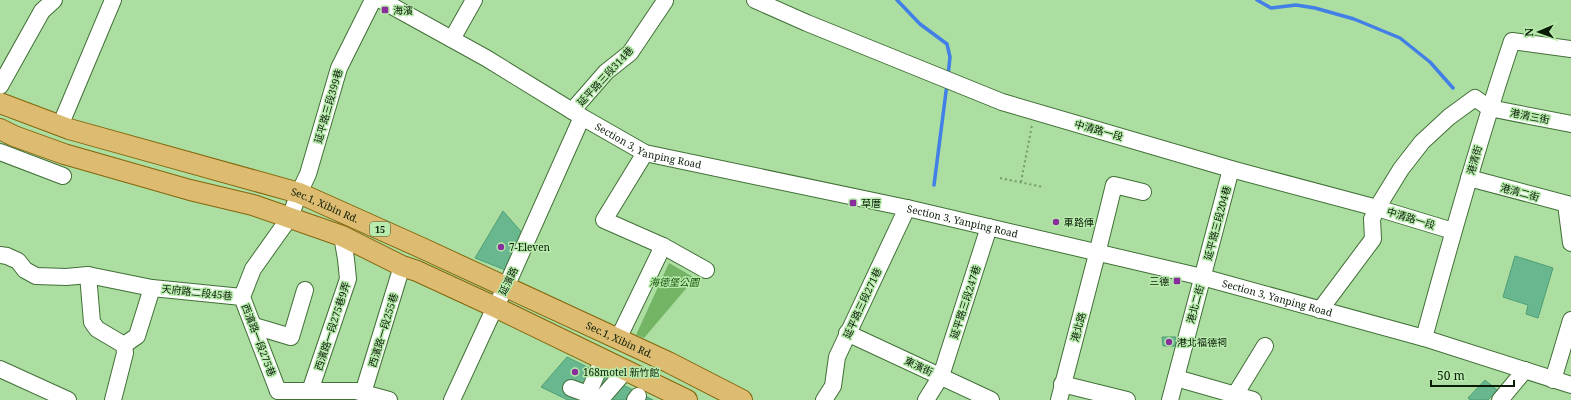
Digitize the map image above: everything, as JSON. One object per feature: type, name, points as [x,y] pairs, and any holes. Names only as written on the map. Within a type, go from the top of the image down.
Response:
[{"type":"main road","name":"Sec.1, Xibin Rd.","points":[[0,103],[60,126],[298,193],[424,249],[668,362],[742,400]]},
{"type":"main road","name":"15","points":[[0,130],[64,154],[190,190],[253,204],[342,236],[402,266],[417,271],[626,370],[675,397]]},
{"type":"street","points":[[0,86],[42,11],[54,0]]},
{"type":"street","points":[[60,126],[113,0]]},
{"type":"street","name":"延平路三段399巷","points":[[298,193],[308,174],[339,68],[373,0]]},
{"type":"street","name":"Section 3, Yanping Road","points":[[381,0],[486,58],[577,114],[645,153],[907,208],[1097,254],[1202,277],[1424,338],[1571,385]]},
{"type":"street","points":[[452,39],[474,0]]},
{"type":"street","name":"中清路一段","points":[[755,0],[806,23],[1002,102],[1231,169],[1377,208],[1453,231]]},
{"type":"street","name":"延平路三段314巷","points":[[577,114],[606,72],[630,53],[665,1]]},
{"type":"street","name":"港清街","points":[[1424,338],[1489,108],[1512,41],[1571,49]]},
{"type":"street","name":"港清三街","points":[[1377,208],[1402,169],[1422,142],[1449,117],[1475,98],[1489,108],[1571,124]]},
{"type":"street","name":"延濱路","points":[[457,398],[494,307],[506,287],[577,114]]},
{"type":"street","points":[[0,152],[62,176]]},
{"type":"street","points":[[645,153],[604,220],[663,246],[706,270]]},
{"type":"street","name":"延平路三段204巷","points":[[1202,277],[1231,169]]},
{"type":"street","name":"港清二街","points":[[1469,178],[1568,204]]},
{"type":"street","name":"港北路","points":[[1059,400],[1114,185],[1143,192]]},
{"type":"street","name":"西濱路一段275巷","points":[[298,193],[290,217],[253,269],[242,297],[254,326],[277,395],[310,391],[356,391],[389,400]]},
{"type":"street","points":[[1568,204],[1571,244]]},
{"type":"street","name":"延平路三段271巷","points":[[824,400],[833,386],[836,357],[907,208]]},
{"type":"street","points":[[1320,310],[1373,239],[1372,219],[1377,208]]},
{"type":"street","name":"延平路三段247巷","points":[[926,400],[941,376],[989,227]]},
{"type":"street","name":"西濱路一段275巷9弄","points":[[310,391],[348,279],[342,236]]},
{"type":"street","points":[[618,339],[663,246]]},
{"type":"street","name":"天府路二段45巷","points":[[0,255],[7,256],[18,261],[25,270],[36,276],[66,277],[88,275],[152,288],[242,297]]},
{"type":"street","name":"西濱路一段255巷","points":[[364,393],[402,266]]},
{"type":"street","points":[[88,275],[92,322],[97,329],[124,345],[125,353],[113,400]]},
{"type":"street","name":"港北二街","points":[[1170,400],[1202,277]]},
{"type":"street","name":"天府路二段45巷","points":[[124,345],[137,336],[152,288]]},
{"type":"street","points":[[254,326],[291,337],[305,290]]},
{"type":"street","points":[[1553,380],[1571,320]]},
{"type":"street","name":"東濱街","points":[[847,333],[991,400]]},
{"type":"street","points":[[1235,395],[1265,346]]},
{"type":"street","points":[[596,398],[603,359]]},
{"type":"street","points":[[0,369],[68,400]]},
{"type":"street","points":[[596,398],[626,370]]},
{"type":"street","points":[[1500,400],[1525,370]]},
{"type":"street","points":[[1176,378],[1253,400]]},
{"type":"street","points":[[1062,384],[1127,400]]},
{"type":"street","points":[[571,388],[596,398]]},
{"type":"path","points":[[1021,182],[1035,112]]},
{"type":"path","points":[[1000,178],[1043,187]]},
{"type":"green space","name":"海德堡公園","points":[[669,263],[695,278],[644,338],[636,335]]},
{"type":"building","name":"7-Eleven","points":[[503,211],[525,236],[508,271],[475,258]]},
{"type":"building","points":[[1515,256],[1553,268],[1538,318],[1526,314],[1528,305],[1503,297]]},
{"type":"building","name":"港北福德祠","points":[[1162,337],[1176,337],[1176,346],[1163,346]]},
{"type":"building","name":"168motel 新竹館","points":[[567,357],[653,400],[568,400],[541,387]]},
{"type":"building","points":[[1485,380],[1497,390],[1488,400],[1470,400],[1468,398]]},
{"type":"waterway","points":[[897,0],[920,24],[947,44],[950,57],[948,76]]},
{"type":"waterway","points":[[1257,0],[1271,8],[1296,5],[1315,8],[1354,19],[1400,38],[1430,62],[1453,88]]},
{"type":"waterway","points":[[934,185],[947,84]]},
{"type":"place","name":"海濱","points":[[385,10]]},
{"type":"place","name":"草厝","points":[[853,203]]},
{"type":"place","name":"車路俥","points":[[1056,222]]},
{"type":"place","name":"7-Eleven","points":[[501,247]]},
{"type":"place","name":"三德","points":[[1177,281]]},
{"type":"place","name":"港北福德祠","points":[[1169,342]]},
{"type":"place","name":"168motel 新竹館","points":[[575,372]]}]
